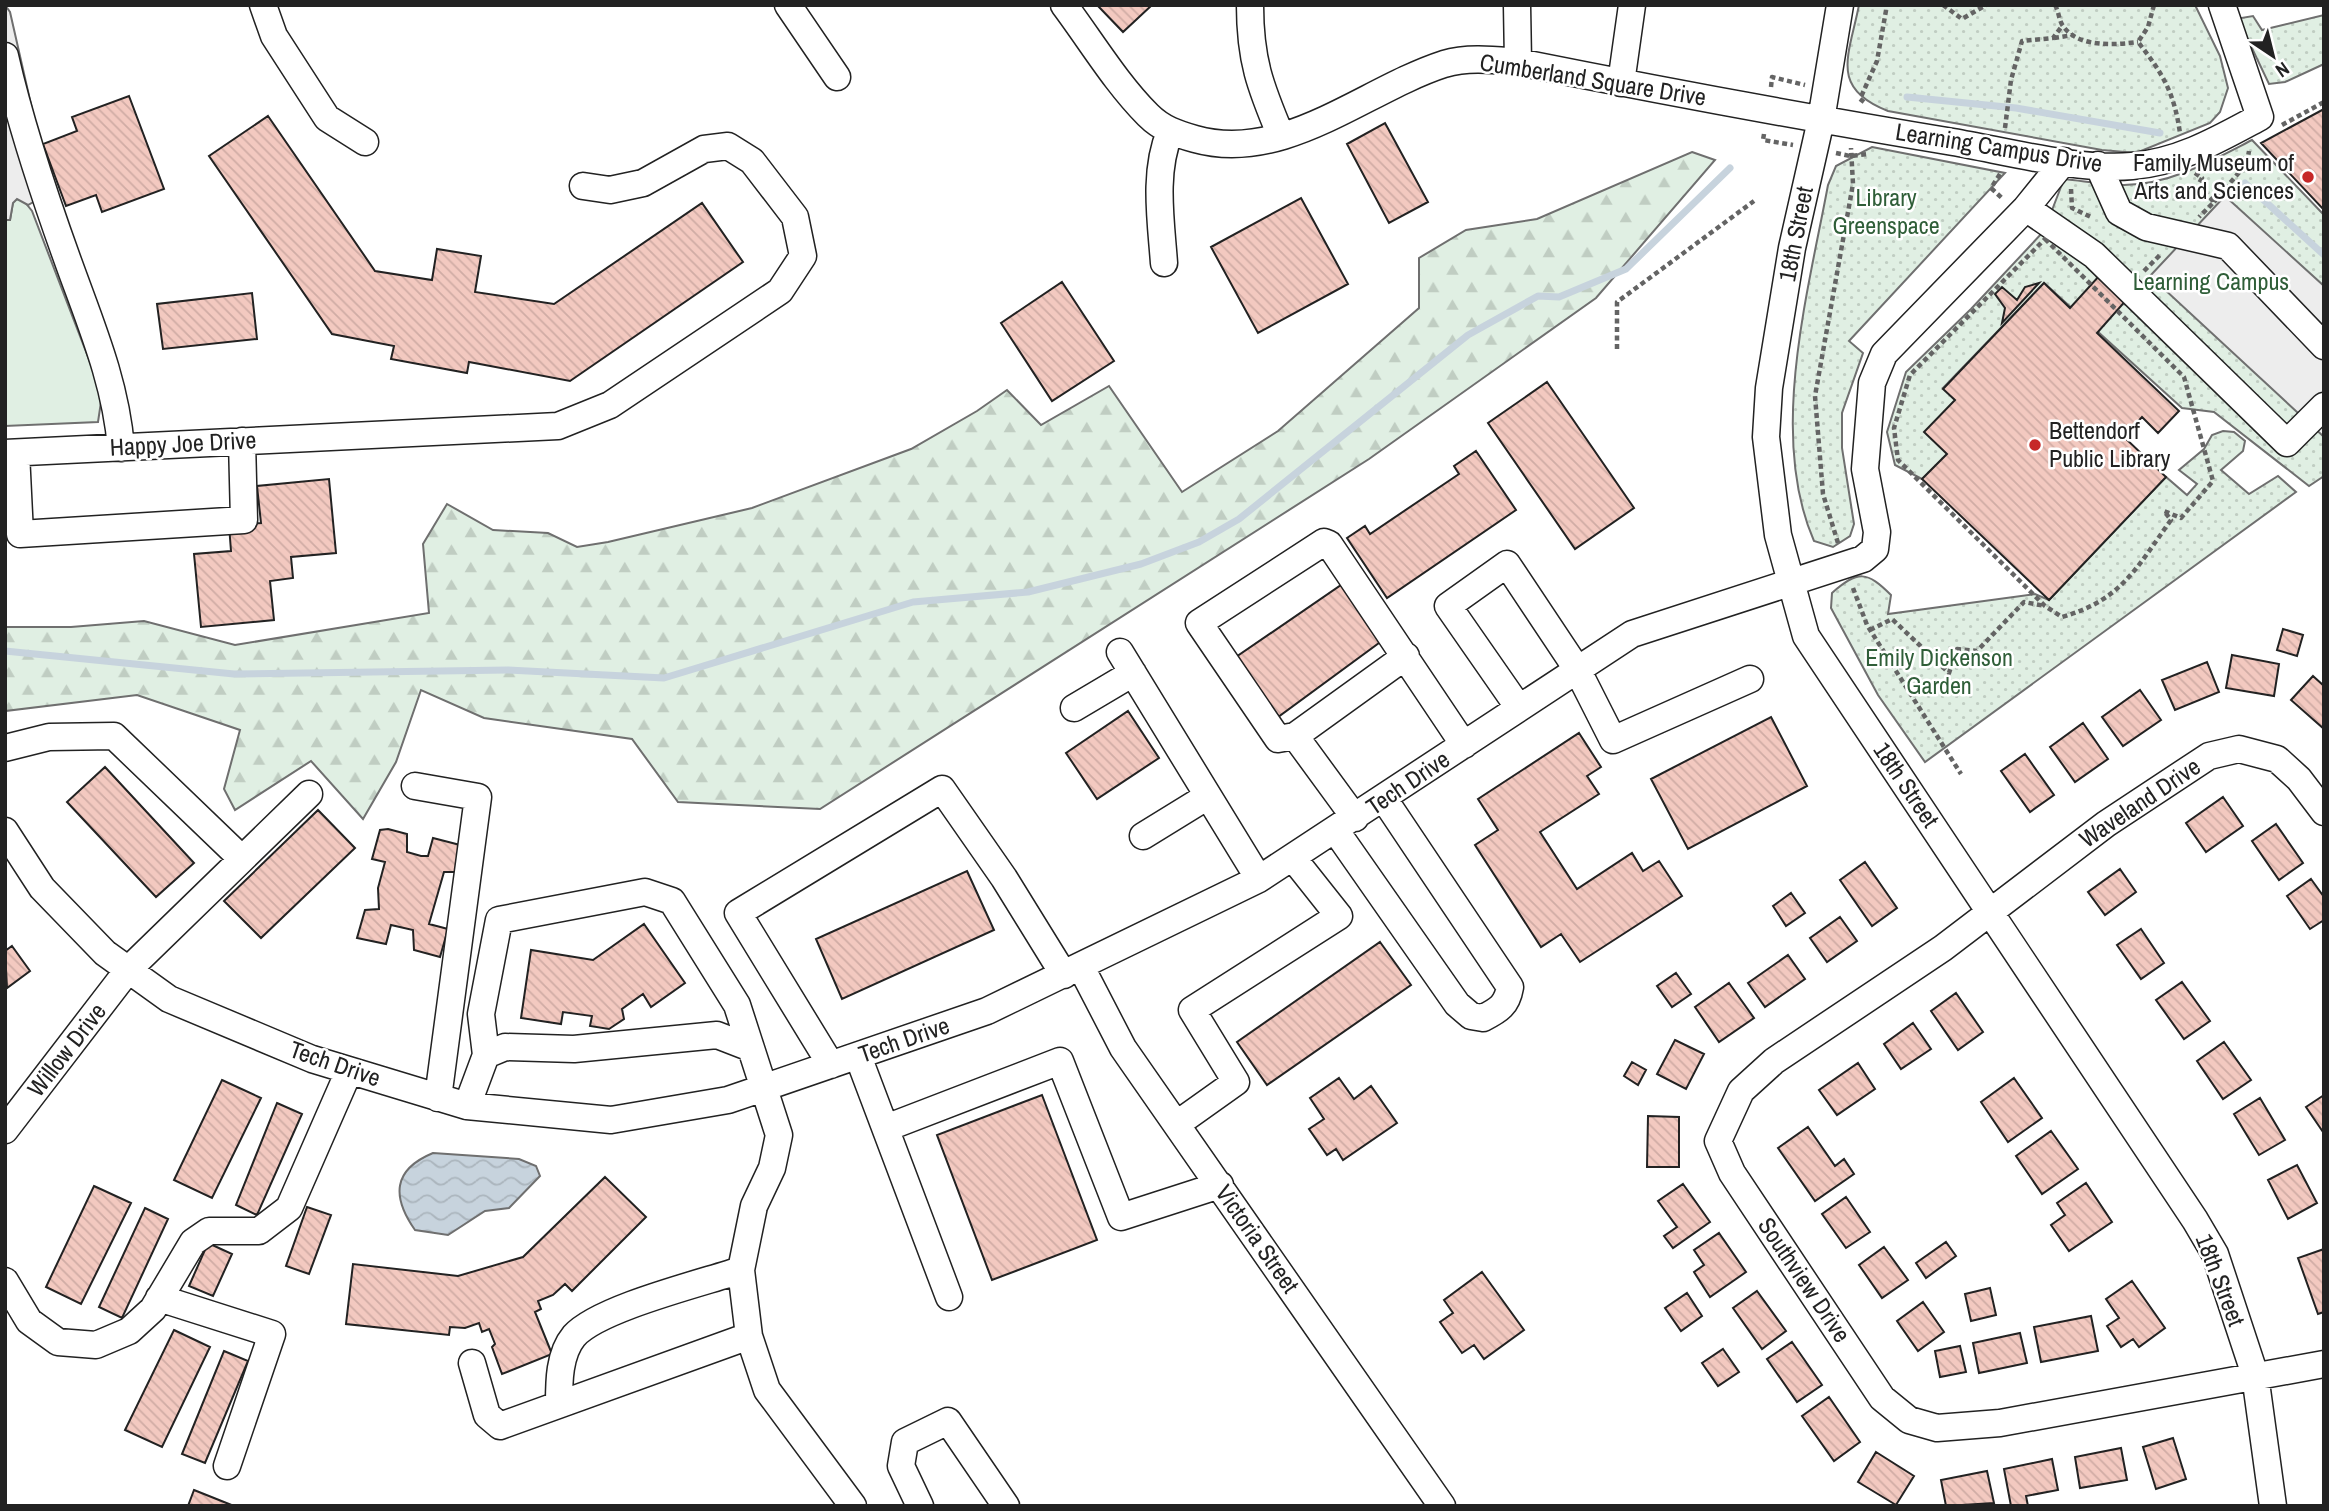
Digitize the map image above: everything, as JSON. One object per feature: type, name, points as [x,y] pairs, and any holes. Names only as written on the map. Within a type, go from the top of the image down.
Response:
[{"type":"street","points":[[263,5],[274,36],[327,118],[365,142]]},
{"type":"street","points":[[788,5],[837,77]]},
{"type":"street","name":"Cumberland Square Drive","points":[[1064,5],[1149,116],[1170,132],[1204,142],[1238,145],[1281,136],[1445,64],[1483,59],[1518,62],[1821,120]]},
{"type":"street","points":[[1250,5],[1254,66],[1281,136]]},
{"type":"street","points":[[1517,5],[1518,62]]},
{"type":"street","points":[[1621,83],[1632,5]]},
{"type":"street","name":"18th Street","points":[[1840,5],[1821,120],[1792,248],[1769,388],[1766,436],[1778,535],[1806,636],[1992,911],[2215,1254],[2255,1375],[2273,1506]]},
{"type":"street","name":"Learning Campus Drive","points":[[1821,120],[2098,165],[2130,167],[2186,154],[2260,117],[2222,5]]},
{"type":"street","points":[[5,56],[35,172],[106,367],[118,409],[121,448]]},
{"type":"street","points":[[1164,263],[1160,196],[1163,148],[1170,132]]},
{"type":"street","name":"Happy Joe Drive","points":[[11,453],[558,426],[610,405],[780,291],[803,257],[795,217],[752,160],[728,146],[704,149],[643,183],[610,190],[583,186]]},
{"type":"street","points":[[2064,161],[2026,208],[2094,255],[2287,443],[2324,406]]},
{"type":"street","points":[[2098,165],[2119,212],[2146,228],[2228,246],[2324,346]]},
{"type":"street","name":"Tech Drive","points":[[5,831],[42,888],[105,953],[169,999],[312,1059],[467,1106],[611,1120],[728,1100],[987,1011],[1259,879],[1632,634],[1863,559],[1875,549],[1877,532],[1865,469],[1872,383],[1884,354],[2026,208]]},
{"type":"street","points":[[11,453],[20,534],[244,520],[242,441]]},
{"type":"street","points":[[1406,656],[1295,736],[1278,739],[1199,623],[1324,542],[1329,544],[1406,656],[1464,745]]},
{"type":"street","points":[[1519,708],[1448,606],[1507,564],[1577,669],[1613,740],[1750,678]]},
{"type":"street","points":[[1074,708],[1126,662],[1259,879]]},
{"type":"street","points":[[5,748],[49,737],[114,736],[243,859]]},
{"type":"street","points":[[1295,736],[1345,825],[1457,1004],[1471,1016],[1483,1018],[1508,1001],[1510,987],[1384,799]]},
{"type":"street","name":"Waveland Drive","points":[[1992,911],[2106,824],[2209,756],[2239,748],[2277,759],[2299,779],[2324,812]]},
{"type":"street","points":[[415,786],[478,797],[438,1098]]},
{"type":"street","name":"Victoria Street","points":[[831,1065],[738,913],[942,789],[1072,971],[1442,1506]]},
{"type":"street","name":"Willow Drive","points":[[10,1115],[128,970],[309,794]]},
{"type":"street","points":[[1143,836],[1208,796]]},
{"type":"street","points":[[1177,1125],[1236,1082],[1192,1010],[1339,916],[1293,858]]},
{"type":"street","points":[[467,1106],[486,1055],[481,1014],[499,920],[645,892],[672,901],[737,1005],[748,1047],[779,1135],[772,1168],[754,1206],[741,1270],[749,1336],[767,1390],[853,1506]]},
{"type":"street","name":"Southview Drive","points":[[1992,911],[1943,948],[1774,1061],[1741,1091],[1718,1141],[1732,1173],[1882,1398],[1909,1420],[1937,1428],[2000,1423],[2255,1375]]},
{"type":"street","points":[[486,1055],[505,1047],[574,1049],[717,1035],[748,1047]]},
{"type":"street","points":[[858,1056],[949,1297]]},
{"type":"street","points":[[886,1128],[1060,1061],[1121,1217],[1220,1185]]},
{"type":"street","points":[[5,1281],[29,1321],[58,1342],[96,1345],[129,1331],[153,1309],[193,1242],[209,1231],[258,1231],[289,1208],[349,1071]]},
{"type":"street","points":[[559,1404],[559,1371],[574,1337],[604,1316],[741,1270]]},
{"type":"street","points":[[159,1298],[272,1334],[227,1466]]},
{"type":"street","points":[[472,1363],[487,1415],[500,1426],[749,1336]]},
{"type":"street","points":[[2255,1375],[2324,1364]]},
{"type":"street","points":[[920,1506],[901,1466],[905,1442],[948,1422],[1006,1506]]},
{"type":"path","points":[[1887,5],[1877,61],[1860,99],[1850,156],[1853,184],[1815,396],[1823,494],[1845,565],[1870,630],[1961,774]]},
{"type":"path","points":[[1943,5],[1962,19],[1986,5]]},
{"type":"path","points":[[2055,5],[2062,26],[2083,40],[2105,44],[2138,42]]},
{"type":"path","points":[[2138,42],[2148,27],[2154,5]]},
{"type":"path","points":[[2053,38],[2062,26]]},
{"type":"path","points":[[1992,130],[2005,133],[2011,80],[2022,41],[2074,35]]},
{"type":"path","points":[[2138,42],[2165,75],[2176,105],[2180,136]]},
{"type":"path","points":[[1860,99],[1878,105]]},
{"type":"path","points":[[2272,131],[2324,102]]},
{"type":"path","points":[[2214,202],[2247,163],[2250,143]]},
{"type":"path","points":[[1617,349],[1617,302],[1754,201]]},
{"type":"path","points":[[1870,630],[1892,619],[1949,673],[1957,649],[1977,651],[2024,602],[2045,606],[2062,617],[2092,608],[2127,582],[2171,520],[2164,511],[2180,518],[2213,481],[2184,377],[2045,239],[1910,375],[1894,428],[1898,460],[2045,606]]},
{"type":"green space","points":[[1859,5],[2195,5],[2220,56],[2228,88],[2220,112],[2210,123],[2136,153],[2102,150],[1888,111],[1869,102],[1857,92],[1850,81],[1848,55]]},
{"type":"green space","points":[[2324,15],[2324,64],[2285,82],[2269,84],[2240,23],[2241,18],[2253,16],[2262,30]]},
{"type":"green space","name":"Learning Campus","points":[[2252,140],[2324,215],[2324,476],[2309,486],[2214,412],[2182,408],[2044,283],[1943,388],[1955,400],[1947,454],[1922,479],[1895,465],[1887,432],[1906,372],[1971,309],[2044,231],[2064,179],[2124,185],[2158,181],[2191,170]]},
{"type":"green space","name":"Library Greenspace","points":[[1872,147],[2005,173],[1849,341],[1863,353],[1842,413],[1842,448],[1854,524],[1850,536],[1833,547],[1814,541],[1801,500],[1794,456],[1796,364],[1828,185],[1836,166]]},
{"type":"green space","points":[[1692,152],[1715,160],[1596,298],[1369,459],[820,809],[678,802],[632,739],[484,718],[421,690],[396,762],[363,819],[311,761],[235,810],[224,789],[240,730],[137,695],[5,711],[5,627],[71,627],[144,621],[235,645],[429,613],[423,544],[447,504],[493,530],[548,533],[577,547],[608,542],[752,508],[911,449],[977,411],[1007,390],[1041,425],[1109,386],[1182,492],[1278,431],[1419,308],[1419,258],[1466,230],[1537,219]]},
{"type":"green space","points":[[17,199],[24,201],[32,211],[98,383],[101,402],[98,422],[5,426],[5,220],[10,220],[13,202]]},
{"type":"green space","name":"Emily Dickenson Garden","points":[[2223,431],[2234,432],[2245,441],[2243,451],[2221,470],[2249,494],[2278,476],[2296,492],[1925,762],[1878,695],[1831,608],[1832,593],[1856,577],[1869,578],[1891,595],[1888,614],[2035,594],[2049,600],[2166,477],[2187,495],[2197,484],[2179,470],[2204,449],[2212,435]]},
{"type":"shaded area","points":[[5,5],[10,12],[35,122],[35,201],[28,205],[17,199],[13,203],[10,220],[5,220]]},
{"type":"shaded area","points":[[2225,196],[2324,286],[2324,437],[2150,276]]},
{"type":"water","points":[[433,1153],[519,1159],[536,1166],[540,1176],[509,1208],[485,1211],[448,1235],[415,1230],[402,1206],[400,1186],[403,1176],[410,1168]]},
{"type":"building","points":[[1097,5],[1152,5],[1123,32]]},
{"type":"building","points":[[129,96],[164,189],[102,212],[96,195],[66,206],[43,144],[77,131],[72,117]]},
{"type":"building","name":"Family Museum of Arts and Sciences","points":[[2324,109],[2324,210],[2261,143]]},
{"type":"building","points":[[268,116],[375,271],[432,280],[437,249],[481,256],[475,292],[554,304],[702,203],[743,262],[570,381],[469,362],[467,373],[391,359],[394,346],[332,334],[209,156]]},
{"type":"building","points":[[1385,123],[1428,202],[1389,223],[1347,144]]},
{"type":"building","points":[[1301,198],[1348,284],[1258,333],[1211,247]]},
{"type":"building","name":"Bettendorf Public Library","points":[[2099,276],[2129,297],[2097,333],[2179,411],[2158,433],[2142,417],[2124,437],[2166,477],[2049,600],[1922,479],[1947,454],[1924,432],[1955,400],[1943,389],[2044,283],[2070,308]]},
{"type":"building","points":[[1062,282],[1114,361],[1052,401],[1001,323]]},
{"type":"building","points":[[2039,283],[2002,323],[2005,308],[1995,294],[2002,287],[2017,300],[2025,287]]},
{"type":"building","points":[[252,293],[257,339],[163,349],[157,304]]},
{"type":"building","points":[[1547,382],[1634,508],[1575,549],[1488,423]]},
{"type":"building","points":[[1476,451],[1516,510],[1387,598],[1347,538],[1365,526],[1370,534],[1459,474],[1454,466]]},
{"type":"building","points":[[329,479],[336,553],[291,557],[293,578],[270,581],[274,620],[201,627],[194,554],[231,551],[229,525],[261,523],[257,486]]},
{"type":"building","points":[[1344,583],[1383,640],[1274,720],[1233,659]]},
{"type":"building","points":[[2283,629],[2303,635],[2297,656],[2277,650]]},
{"type":"building","points":[[2232,655],[2279,664],[2274,696],[2226,688]]},
{"type":"building","points":[[2207,662],[2219,692],[2175,710],[2162,680]]},
{"type":"building","points":[[2313,676],[2324,686],[2324,729],[2291,700]]},
{"type":"building","points":[[2140,690],[2161,720],[2123,746],[2102,717]]},
{"type":"building","points":[[1128,711],[1159,758],[1097,799],[1066,753]]},
{"type":"building","points":[[1771,717],[1807,786],[1688,849],[1651,779]]},
{"type":"building","points":[[2083,723],[2108,759],[2075,782],[2050,747]]},
{"type":"building","points":[[1579,733],[1601,767],[1587,776],[1599,794],[1540,832],[1577,889],[1632,853],[1643,871],[1659,861],[1682,896],[1580,962],[1561,934],[1541,947],[1475,845],[1498,830],[1478,799]]},
{"type":"building","points":[[2025,754],[2054,795],[2030,812],[2001,771]]},
{"type":"building","points":[[105,767],[194,863],[156,897],[67,802]]},
{"type":"building","points":[[2223,797],[2243,826],[2206,852],[2186,823]]},
{"type":"building","points":[[318,810],[355,848],[261,938],[224,901]]},
{"type":"building","points":[[2276,824],[2303,863],[2279,880],[2252,841]]},
{"type":"building","points":[[388,829],[407,834],[407,852],[421,856],[428,856],[433,838],[464,846],[457,872],[444,872],[429,924],[448,929],[440,957],[414,950],[413,930],[391,925],[386,944],[357,938],[365,910],[379,909],[378,888],[385,862],[372,859],[380,830]]},
{"type":"building","points":[[1865,862],[1897,908],[1872,926],[1840,880]]},
{"type":"building","points":[[2120,869],[2136,892],[2105,915],[2088,892]]},
{"type":"building","points":[[967,871],[994,930],[842,999],[816,939]]},
{"type":"building","points":[[2311,879],[2324,897],[2324,920],[2310,929],[2287,896]]},
{"type":"building","points":[[1791,893],[1805,913],[1786,926],[1773,906]]},
{"type":"building","points":[[1840,917],[1857,941],[1827,962],[1810,938]]},
{"type":"building","points":[[644,924],[685,983],[651,1007],[643,994],[622,1009],[624,1019],[609,1029],[590,1026],[592,1016],[563,1012],[561,1024],[521,1018],[531,950],[593,960]]},
{"type":"building","points":[[2141,929],[2164,963],[2141,979],[2117,945]]},
{"type":"building","points":[[1380,942],[1411,985],[1267,1085],[1237,1042]]},
{"type":"building","points":[[12,946],[30,971],[7,988],[5,951]]},
{"type":"building","points":[[1788,955],[1805,979],[1765,1007],[1748,983]]},
{"type":"building","points":[[1676,973],[1691,994],[1672,1007],[1657,986]]},
{"type":"building","points":[[2182,982],[2210,1021],[2184,1039],[2156,1000]]},
{"type":"building","points":[[1729,983],[1754,1018],[1719,1042],[1695,1007]]},
{"type":"building","points":[[1956,993],[1983,1032],[1958,1050],[1931,1011]]},
{"type":"building","points":[[1913,1023],[1931,1049],[1901,1069],[1884,1044]]},
{"type":"building","points":[[1675,1040],[1704,1054],[1686,1089],[1657,1074]]},
{"type":"building","points":[[2224,1042],[2251,1080],[2223,1099],[2197,1061]]},
{"type":"building","points":[[1632,1062],[1646,1070],[1638,1085],[1624,1076]]},
{"type":"building","points":[[1858,1063],[1875,1089],[1837,1115],[1819,1090]]},
{"type":"building","points":[[1339,1078],[1354,1099],[1371,1086],[1397,1123],[1343,1160],[1336,1149],[1327,1155],[1309,1129],[1324,1119],[1310,1098]]},
{"type":"building","points":[[2014,1078],[2042,1118],[2008,1142],[1981,1102]]},
{"type":"building","points":[[222,1080],[261,1098],[212,1198],[174,1180]]},
{"type":"building","points":[[1042,1095],[1097,1240],[992,1280],[937,1135]]},
{"type":"building","points":[[2324,1095],[2324,1131],[2323,1132],[2306,1107]]},
{"type":"building","points":[[2260,1098],[2285,1140],[2259,1155],[2234,1114]]},
{"type":"building","points":[[277,1103],[302,1114],[257,1215],[236,1205]]},
{"type":"building","points":[[1648,1116],[1679,1117],[1679,1167],[1647,1167]]},
{"type":"building","points":[[1808,1127],[1835,1166],[1844,1159],[1854,1174],[1815,1201],[1778,1148]]},
{"type":"building","points":[[2051,1131],[2078,1169],[2042,1194],[2016,1156]]},
{"type":"building","points":[[2297,1165],[2317,1203],[2288,1219],[2268,1180]]},
{"type":"building","points":[[605,1177],[646,1217],[572,1291],[565,1284],[553,1295],[538,1301],[541,1309],[535,1312],[552,1354],[502,1374],[492,1347],[495,1344],[489,1329],[482,1332],[479,1323],[465,1328],[450,1327],[449,1335],[346,1324],[353,1264],[458,1276],[523,1257]]},
{"type":"building","points":[[2086,1183],[2112,1222],[2069,1251],[2051,1225],[2065,1215],[2057,1203]]},
{"type":"building","points":[[1683,1184],[1710,1222],[1673,1248],[1664,1236],[1677,1227],[1658,1201]]},
{"type":"building","points":[[94,1186],[131,1203],[81,1304],[46,1287]]},
{"type":"building","points":[[1846,1197],[1870,1232],[1846,1248],[1822,1214]]},
{"type":"building","points":[[307,1207],[331,1215],[309,1274],[286,1266]]},
{"type":"building","points":[[145,1208],[168,1219],[122,1318],[99,1307]]},
{"type":"building","points":[[1719,1233],[1746,1272],[1710,1297],[1694,1272],[1704,1265],[1694,1250]]},
{"type":"building","points":[[1946,1242],[1956,1256],[1926,1278],[1916,1263]]},
{"type":"building","points":[[208,1243],[232,1254],[213,1296],[189,1286]]},
{"type":"building","points":[[1884,1247],[1908,1280],[1882,1298],[1859,1265]]},
{"type":"building","points":[[2324,1249],[2324,1312],[2318,1314],[2298,1258]]},
{"type":"building","points":[[1482,1272],[1524,1330],[1484,1359],[1474,1345],[1462,1353],[1440,1322],[1453,1313],[1444,1300]]},
{"type":"building","points":[[2132,1281],[2165,1328],[2139,1347],[2133,1339],[2121,1347],[2107,1326],[2119,1318],[2106,1299]]},
{"type":"building","points":[[1990,1288],[1996,1315],[1971,1321],[1965,1294]]},
{"type":"building","points":[[1757,1291],[1786,1331],[1762,1349],[1733,1308]]},
{"type":"building","points":[[1687,1293],[1702,1316],[1681,1331],[1665,1308]]},
{"type":"building","points":[[1923,1302],[1944,1332],[1918,1351],[1897,1321]]},
{"type":"building","points":[[2091,1316],[2098,1351],[2041,1362],[2034,1327]]},
{"type":"building","points":[[174,1330],[210,1347],[162,1447],[125,1430]]},
{"type":"building","points":[[2020,1333],[2027,1363],[1979,1373],[1973,1343]]},
{"type":"building","points":[[1792,1342],[1822,1385],[1797,1402],[1767,1359]]},
{"type":"building","points":[[1960,1346],[1966,1372],[1940,1377],[1935,1351]]},
{"type":"building","points":[[1723,1349],[1739,1372],[1718,1386],[1702,1363]]},
{"type":"building","points":[[224,1351],[248,1361],[205,1463],[182,1454]]},
{"type":"building","points":[[1829,1397],[1860,1442],[1834,1461],[1802,1416]]},
{"type":"building","points":[[2173,1438],[2186,1479],[2156,1489],[2143,1447]]},
{"type":"building","points":[[2121,1448],[2127,1480],[2080,1488],[2075,1457]]},
{"type":"building","points":[[1876,1452],[1914,1476],[1896,1505],[1858,1482]]},
{"type":"building","points":[[2052,1459],[2058,1490],[2026,1496],[2028,1506],[2011,1506],[2004,1469]]},
{"type":"building","points":[[1987,1471],[1994,1503],[1946,1506],[1941,1480]]},
{"type":"building","points":[[194,1490],[234,1506],[188,1506]]},
{"type":"waterway","points":[[1907,97],[2016,108],[2160,133]]},
{"type":"waterway","points":[[5,651],[234,674],[508,670],[664,678],[913,602],[1028,592],[1141,564],[1199,542],[1239,519],[1468,335],[1538,296],[1559,297],[1626,269],[1730,168]]},
{"type":"waterway","points":[[2245,183],[2324,255]]},
{"type":"place","name":"Family Museum of Arts and Sciences","points":[[2308,177]]},
{"type":"place","name":"Bettendorf Public Library","points":[[2035,445]]}]
